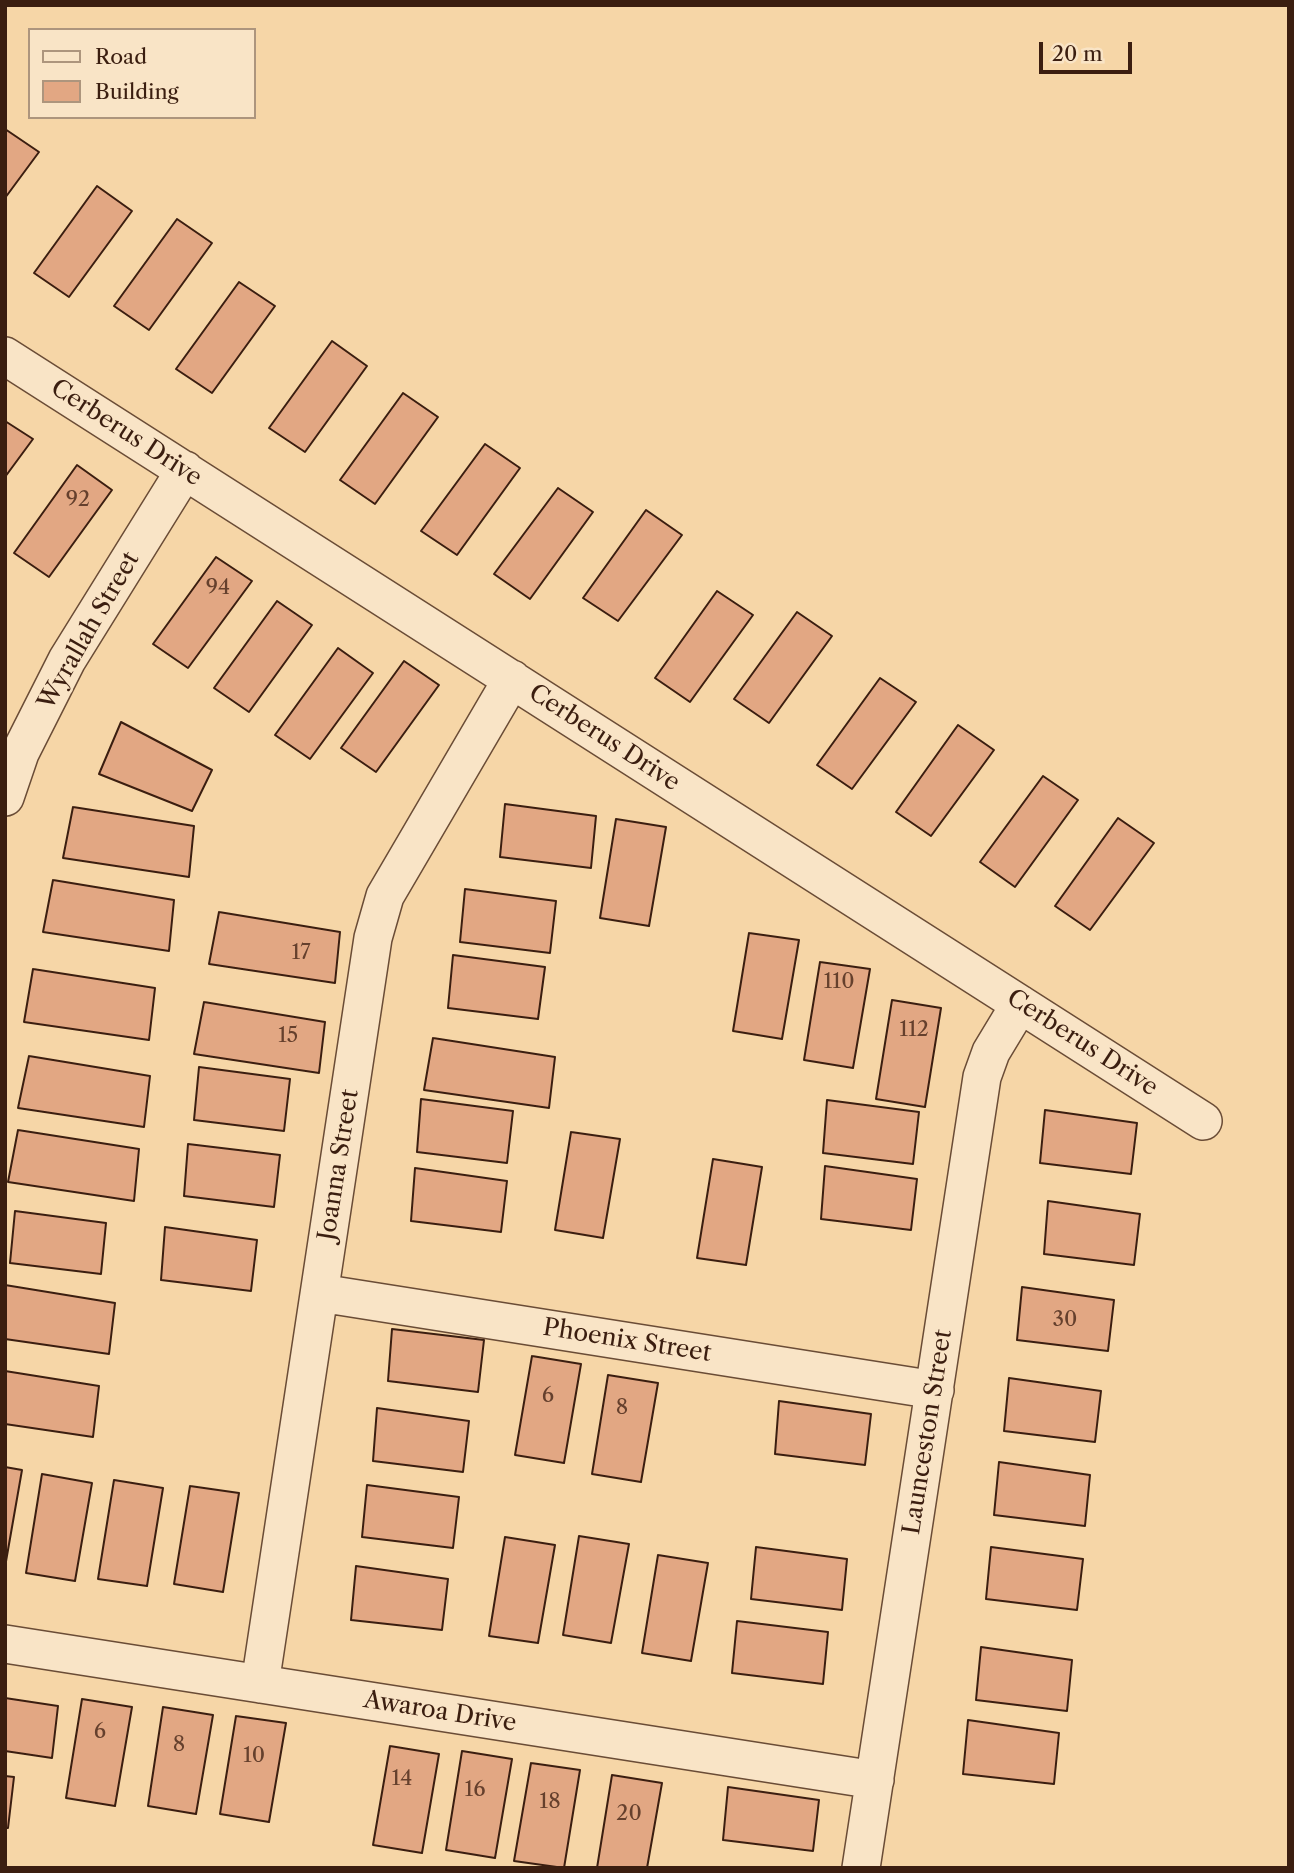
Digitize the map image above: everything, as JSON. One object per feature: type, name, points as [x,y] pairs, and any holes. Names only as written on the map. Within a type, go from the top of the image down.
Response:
[{"type":"street","name":"Cerberus Drive","points":[[5,356],[1203,1121]]},
{"type":"street","name":"Wyrallah Street","points":[[5,797],[20,753],[67,660],[185,470]]},
{"type":"street","name":"Joanna Street","points":[[260,1684],[373,938],[385,897],[512,679]]},
{"type":"street","name":"Launceston Street","points":[[861,1868],[982,1077],[991,1052],[1020,1004]]},
{"type":"street","name":"Phoenix Street","points":[[320,1293],[935,1390]]},
{"type":"street","name":"Awaroa Drive","points":[[5,1644],[875,1780]]},
{"type":"building","points":[[5,129],[39,152],[5,198]]},
{"type":"building","points":[[97,186],[132,211],[69,297],[34,273]]},
{"type":"building","points":[[177,219],[212,243],[149,330],[114,306]]},
{"type":"building","points":[[239,282],[275,306],[212,393],[176,369]]},
{"type":"building","points":[[332,341],[367,366],[305,452],[269,428]]},
{"type":"building","points":[[403,393],[438,417],[375,504],[340,480]]},
{"type":"building","points":[[5,421],[33,439],[5,477]]},
{"type":"building","points":[[485,444],[520,468],[457,555],[421,531]]},
{"type":"building","points":[[77,465],[112,490],[49,577],[14,553]]},
{"type":"building","points":[[558,488],[593,512],[530,599],[494,574]]},
{"type":"building","points":[[646,510],[682,535],[618,621],[583,598]]},
{"type":"building","points":[[216,557],[252,581],[188,668],[153,644]]},
{"type":"building","points":[[717,591],[753,615],[690,702],[655,678]]},
{"type":"building","points":[[277,601],[312,625],[249,712],[214,688]]},
{"type":"building","points":[[797,612],[832,636],[769,723],[734,699]]},
{"type":"building","points":[[338,648],[373,673],[310,759],[275,735]]},
{"type":"building","points":[[404,661],[439,685],[376,772],[341,748]]},
{"type":"building","points":[[880,678],[916,702],[852,789],[817,765]]},
{"type":"building","points":[[121,722],[212,770],[192,811],[99,774]]},
{"type":"building","points":[[958,725],[994,750],[931,836],[896,812]]},
{"type":"building","points":[[1043,776],[1078,800],[1015,887],[980,862]]},
{"type":"building","points":[[505,804],[596,816],[591,868],[500,857]]},
{"type":"building","points":[[73,807],[194,826],[189,877],[63,858]]},
{"type":"building","points":[[1118,818],[1154,843],[1090,930],[1055,906]]},
{"type":"building","points":[[616,819],[666,827],[649,926],[600,918]]},
{"type":"building","points":[[53,880],[174,900],[169,951],[43,932]]},
{"type":"building","points":[[465,889],[556,901],[550,953],[460,942]]},
{"type":"building","points":[[219,912],[340,932],[335,983],[209,964]]},
{"type":"building","points":[[749,933],[799,940],[782,1039],[733,1031]]},
{"type":"building","points":[[453,955],[545,967],[538,1019],[448,1008]]},
{"type":"building","points":[[820,962],[870,969],[853,1068],[804,1060]]},
{"type":"building","points":[[33,969],[155,988],[149,1040],[24,1022]]},
{"type":"building","points":[[892,1000],[941,1008],[925,1107],[876,1099]]},
{"type":"building","points":[[204,1002],[325,1022],[319,1073],[194,1054]]},
{"type":"building","points":[[433,1038],[555,1057],[549,1108],[424,1090]]},
{"type":"building","points":[[29,1056],[150,1076],[144,1127],[18,1108]]},
{"type":"building","points":[[199,1067],[290,1079],[284,1131],[194,1120]]},
{"type":"building","points":[[421,1099],[513,1111],[507,1163],[417,1152]]},
{"type":"building","points":[[827,1100],[919,1112],[913,1164],[823,1153]]},
{"type":"building","points":[[1045,1110],[1137,1123],[1131,1174],[1040,1163]]},
{"type":"building","points":[[18,1130],[139,1149],[134,1201],[8,1182]]},
{"type":"building","points":[[571,1132],[620,1139],[603,1238],[555,1230]]},
{"type":"building","points":[[188,1144],[280,1155],[274,1207],[184,1196]]},
{"type":"building","points":[[713,1159],[762,1167],[746,1265],[697,1258]]},
{"type":"building","points":[[825,1166],[917,1179],[911,1230],[821,1219]]},
{"type":"building","points":[[415,1168],[507,1181],[501,1232],[411,1221]]},
{"type":"building","points":[[1048,1201],[1140,1214],[1134,1265],[1044,1254]]},
{"type":"building","points":[[15,1211],[106,1223],[101,1274],[10,1263]]},
{"type":"building","points":[[165,1227],[257,1240],[251,1291],[161,1280]]},
{"type":"building","points":[[5,1285],[115,1303],[109,1354],[5,1339]]},
{"type":"building","points":[[1022,1287],[1114,1300],[1108,1351],[1017,1340]]},
{"type":"building","points":[[392,1329],[484,1340],[478,1392],[388,1381]]},
{"type":"building","points":[[532,1356],[581,1364],[564,1463],[515,1455]]},
{"type":"building","points":[[5,1371],[99,1386],[93,1437],[5,1424]]},
{"type":"building","points":[[608,1375],[658,1383],[641,1482],[592,1474]]},
{"type":"building","points":[[1009,1378],[1101,1391],[1095,1442],[1004,1431]]},
{"type":"building","points":[[779,1401],[871,1414],[865,1465],[775,1454]]},
{"type":"building","points":[[377,1408],[469,1421],[463,1472],[373,1461]]},
{"type":"building","points":[[999,1462],[1090,1475],[1085,1526],[994,1515]]},
{"type":"building","points":[[5,1467],[22,1470],[5,1567]]},
{"type":"building","points":[[42,1474],[92,1483],[75,1581],[26,1573]]},
{"type":"building","points":[[114,1480],[163,1488],[147,1586],[98,1579]]},
{"type":"building","points":[[367,1485],[459,1497],[453,1548],[362,1537]]},
{"type":"building","points":[[190,1486],[239,1493],[223,1592],[174,1584]]},
{"type":"building","points":[[579,1536],[629,1544],[611,1643],[563,1635]]},
{"type":"building","points":[[505,1537],[555,1545],[538,1643],[489,1636]]},
{"type":"building","points":[[756,1547],[847,1559],[842,1610],[751,1599]]},
{"type":"building","points":[[991,1547],[1083,1559],[1077,1610],[986,1599]]},
{"type":"building","points":[[658,1555],[708,1563],[691,1661],[642,1653]]},
{"type":"building","points":[[356,1566],[448,1579],[442,1630],[351,1620]]},
{"type":"building","points":[[737,1621],[828,1632],[823,1684],[732,1673]]},
{"type":"building","points":[[981,1647],[1072,1660],[1067,1711],[976,1700]]},
{"type":"building","points":[[5,1698],[58,1706],[52,1758],[5,1751]]},
{"type":"building","points":[[82,1699],[132,1707],[115,1806],[66,1798]]},
{"type":"building","points":[[163,1707],[213,1715],[196,1814],[148,1806]]},
{"type":"building","points":[[236,1716],[286,1723],[269,1822],[220,1814]]},
{"type":"building","points":[[968,1720],[1059,1733],[1054,1784],[963,1774]]},
{"type":"building","points":[[390,1746],[439,1754],[422,1853],[373,1845]]},
{"type":"building","points":[[462,1751],[512,1759],[495,1858],[446,1850]]},
{"type":"building","points":[[531,1763],[580,1770],[564,1868],[514,1861]]},
{"type":"building","points":[[612,1775],[662,1783],[647,1868],[597,1868]]},
{"type":"building","points":[[5,1776],[14,1777],[8,1828],[5,1828]]},
{"type":"building","points":[[728,1787],[819,1800],[813,1851],[723,1840]]}]
